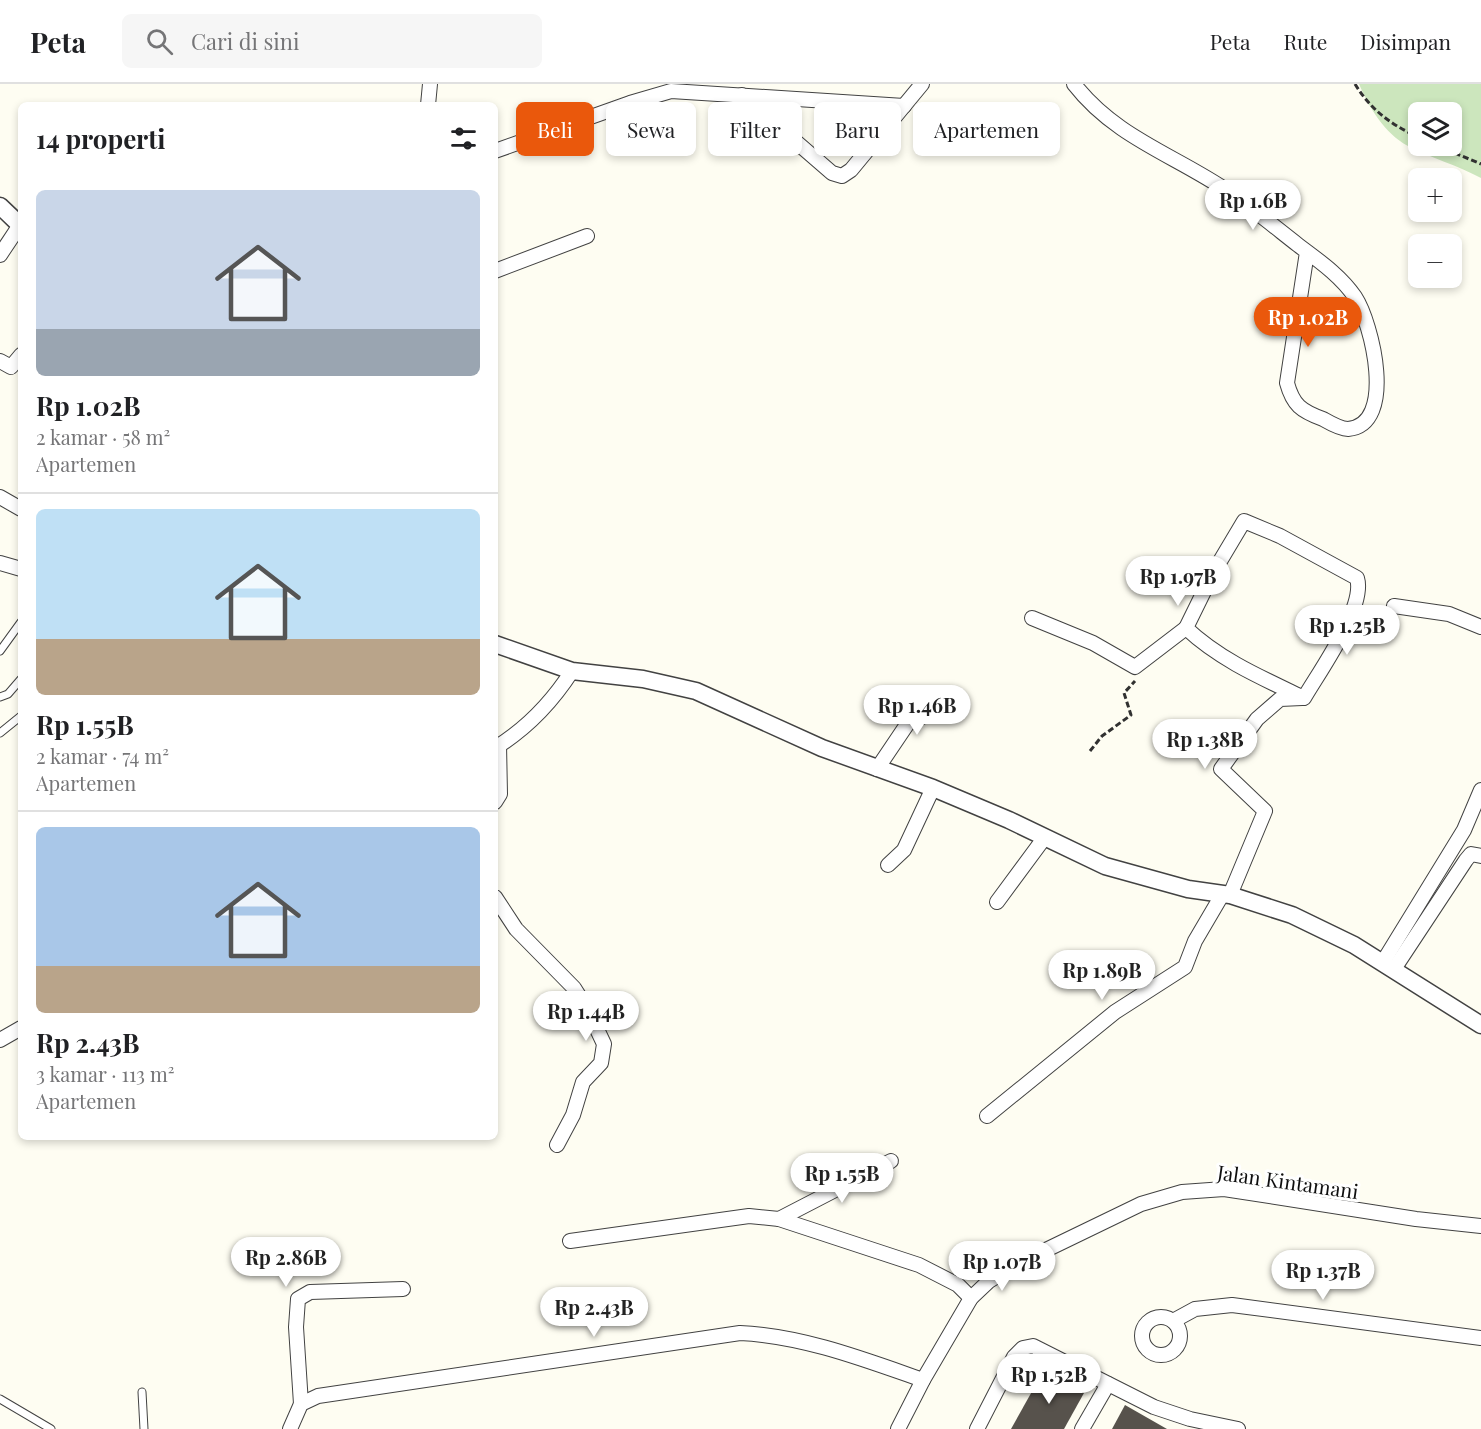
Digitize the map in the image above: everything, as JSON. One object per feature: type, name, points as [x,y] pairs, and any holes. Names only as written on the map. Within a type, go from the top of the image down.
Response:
[{"type":"street","points":[[428,102],[430,84]]},
{"type":"street","points":[[742,95],[832,173],[842,176],[851,170],[922,84]]},
{"type":"street","points":[[1074,84],[1091,106],[1127,135],[1170,156],[1230,192],[1307,252],[1336,275],[1355,297],[1371,332],[1377,363],[1372,412],[1359,426],[1346,429],[1307,413],[1292,400],[1287,383],[1307,252]]},
{"type":"street","points":[[498,150],[630,103],[671,91],[904,106]]},
{"type":"street","points":[[0,206],[18,223]]},
{"type":"street","points":[[0,255],[18,228]]},
{"type":"street","points":[[498,270],[588,236]]},
{"type":"street","points":[[0,362],[11,367],[18,359]]},
{"type":"street","points":[[0,497],[18,507]]},
{"type":"street","points":[[1032,618],[1093,644],[1135,667],[1186,628],[1209,581],[1244,521],[1353,573],[1359,584],[1358,597],[1344,629],[1304,698]]},
{"type":"street","points":[[0,564],[18,568]]},
{"type":"street","points":[[1394,606],[1449,614],[1481,627]]},
{"type":"street","points":[[1186,628],[1200,641],[1243,669],[1304,698]]},
{"type":"street","points":[[498,645],[572,671],[642,679],[696,691],[822,748],[933,788],[1130,875],[1226,895],[1331,932],[1481,1025]]},
{"type":"street","points":[[498,745],[527,724],[561,687],[572,671]]},
{"type":"street","points":[[987,1116],[1114,1012],[1185,967],[1195,940],[1226,895],[1265,811],[1221,769],[1257,719],[1280,699],[1304,698]]},
{"type":"street","points":[[877,769],[902,728],[908,723],[957,702]]},
{"type":"street","points":[[498,762],[500,794],[498,797]]},
{"type":"street","points":[[888,865],[904,850],[933,788]]},
{"type":"street","points":[[1389,966],[1464,830],[1481,790]]},
{"type":"street","points":[[997,902],[1046,837]]},
{"type":"street","points":[[1389,966],[1471,854],[1481,856]]},
{"type":"street","points":[[498,901],[516,928],[573,988],[588,1010],[604,1044],[601,1063],[583,1082],[573,1115],[557,1145]]},
{"type":"street","points":[[0,1040],[18,1030]]},
{"type":"street","points":[[779,1219],[891,1161]]},
{"type":"street","name":"Jalan Kintamani","points":[[898,1429],[923,1380],[971,1298],[989,1281],[1017,1264],[1142,1204],[1182,1192],[1224,1189],[1416,1219],[1481,1226]]},
{"type":"street","points":[[570,1240],[749,1216],[779,1219],[919,1265],[958,1286],[971,1298]]},
{"type":"street","points":[[290,1429],[301,1404],[296,1327],[298,1299],[310,1292],[403,1289]]},
{"type":"street","points":[[1173,1321],[1195,1310],[1232,1305],[1481,1338]]},
{"type":"street","points":[[301,1404],[318,1396],[358,1388],[740,1333],[771,1335],[839,1351],[923,1380]]},
{"type":"street","points":[[977,1429],[1014,1357],[1023,1348],[1033,1346],[1187,1424],[1238,1429]]},
{"type":"street","points":[[1082,1429],[1108,1384]]},
{"type":"lane","points":[[0,651],[18,626]]},
{"type":"lane","points":[[0,697],[8,694],[18,682]]},
{"type":"lane","points":[[0,733],[18,719]]},
{"type":"lane","points":[[142,1392],[144,1429]]},
{"type":"lane","points":[[0,1399],[51,1429]]},
{"type":"path","points":[[1355,84],[1374,108],[1396,127],[1408,132]]},
{"type":"path","points":[[1462,156],[1481,164]]},
{"type":"path","points":[[1090,750],[1102,736],[1131,715],[1124,693],[1140,678],[1135,667]]},
{"type":"green space","points":[[1359,84],[1481,84],[1481,178],[1432,156],[1462,156],[1462,102],[1408,102],[1408,146],[1399,141],[1385,127]]},
{"type":"building","points":[[1044,1370],[1084,1393],[1064,1429],[1011,1429]]},
{"type":"building","points":[[1125,1405],[1167,1429],[1112,1429]]}]
